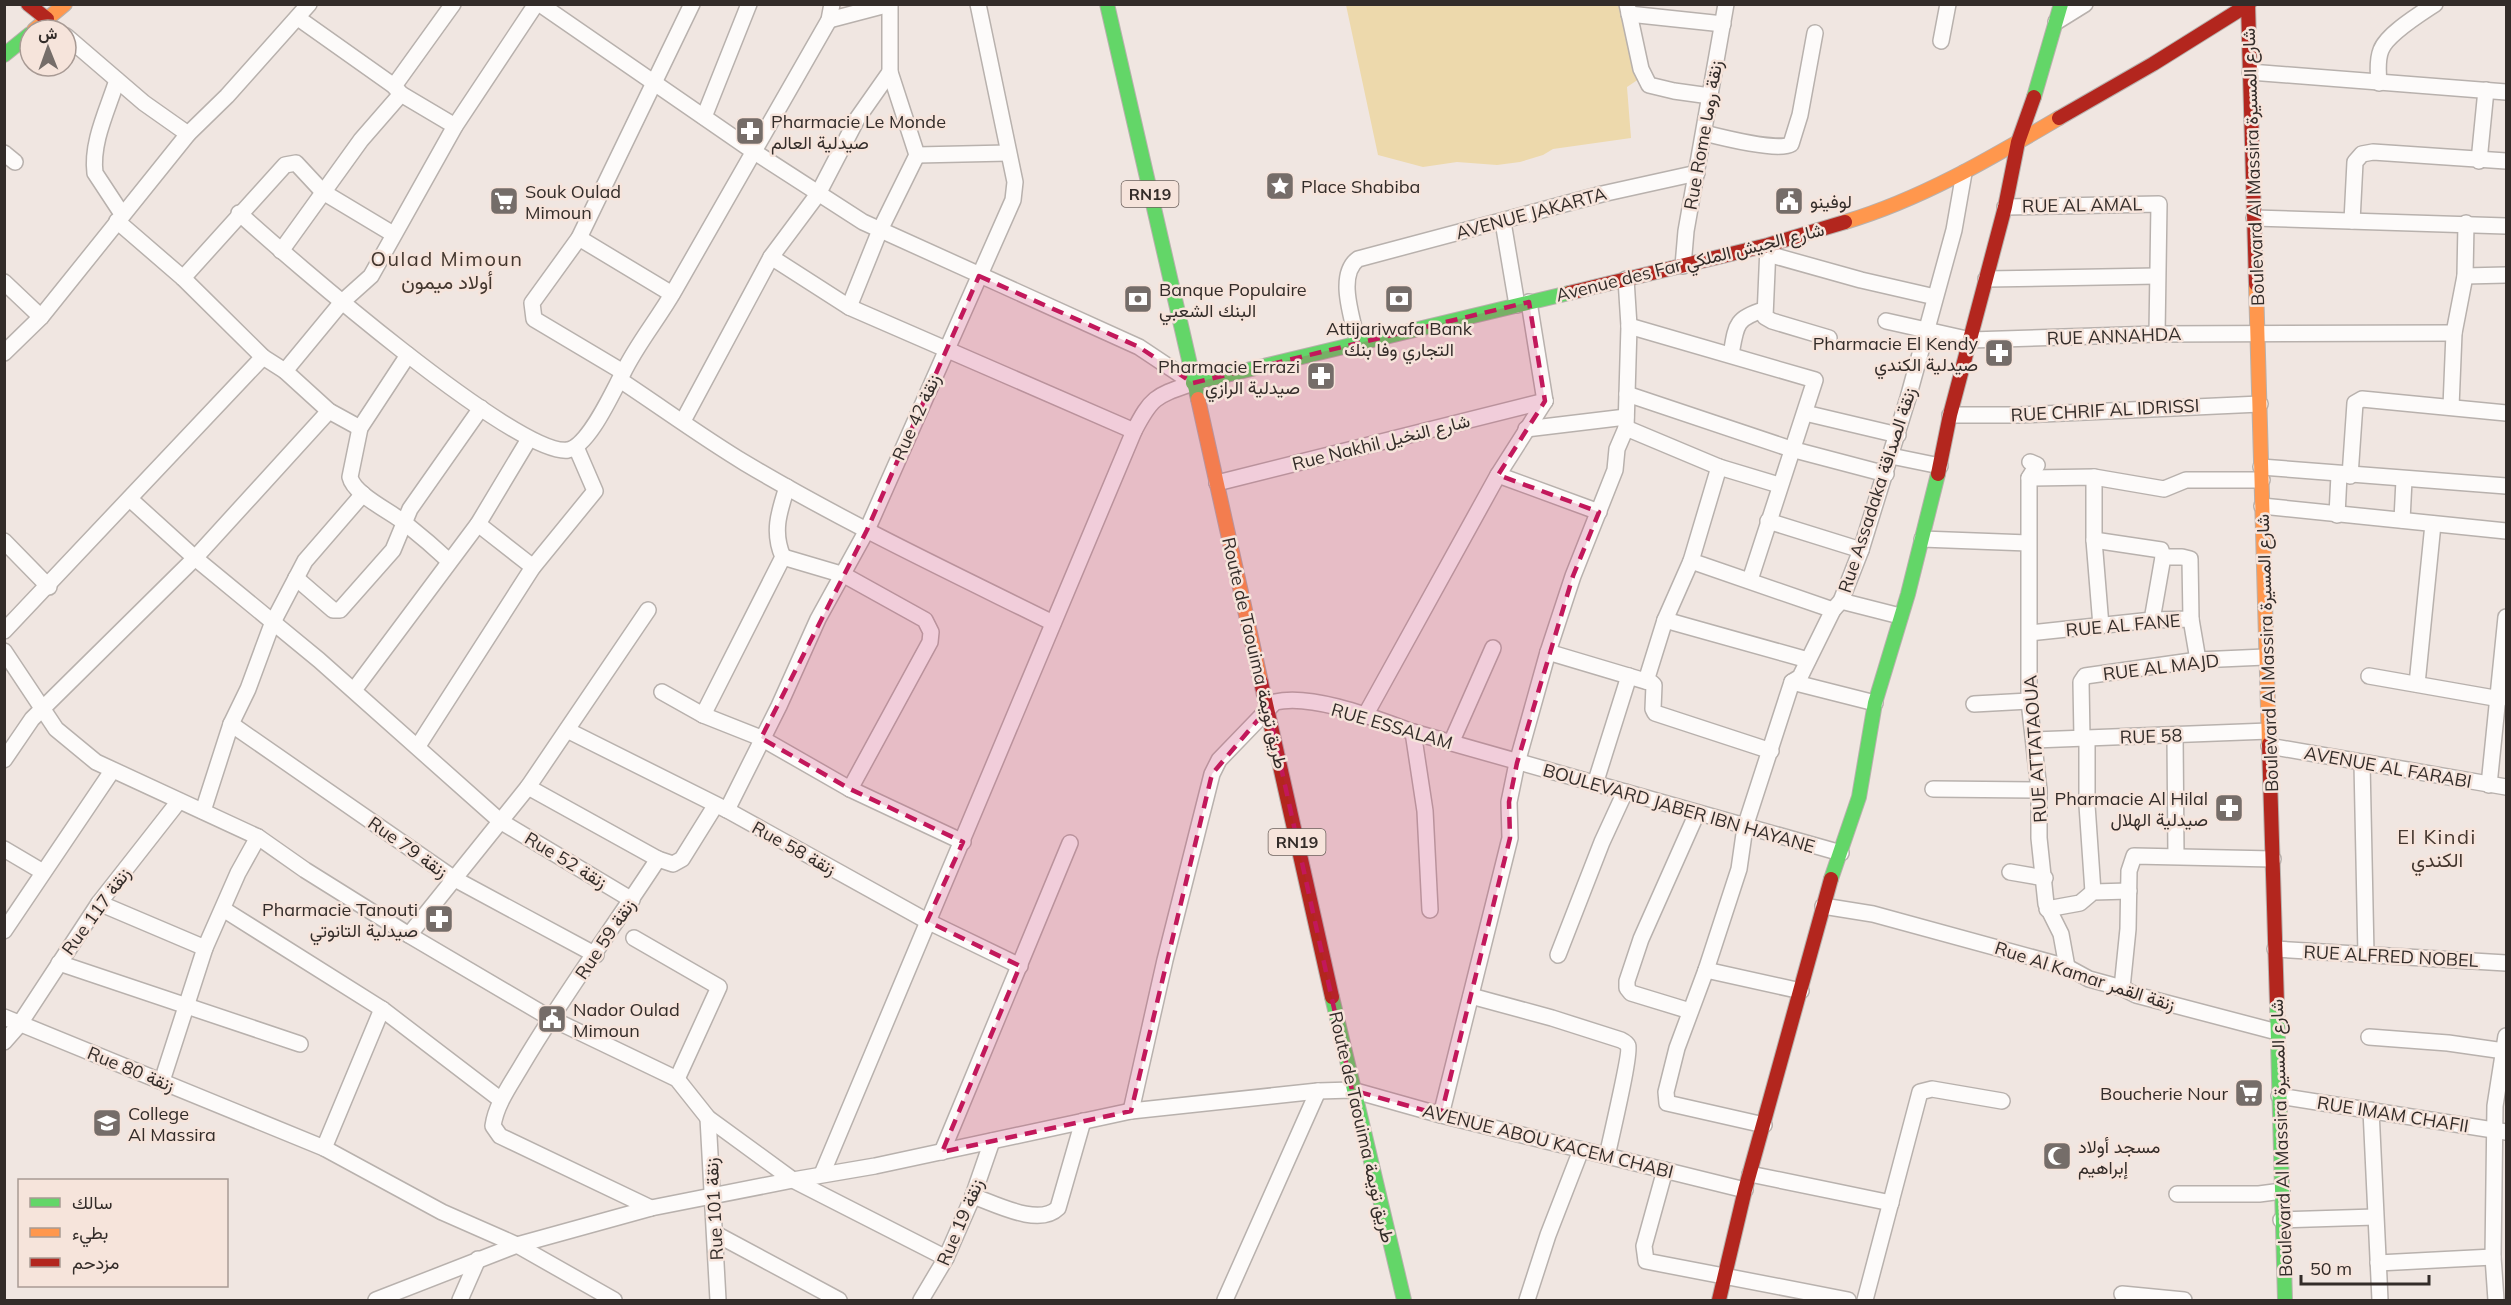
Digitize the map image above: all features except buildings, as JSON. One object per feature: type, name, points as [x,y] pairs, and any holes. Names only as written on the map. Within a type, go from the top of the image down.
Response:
[{"type":"main road","points":[[28,4],[46,18]]},
{"type":"main road","points":[[48,18],[65,4]]},
{"type":"main road","name":"Route de Taouima طريق تويمة","points":[[1107,4],[1268,708],[1352,1090],[1404,1300]]},
{"type":"main road","points":[[1719,1300],[1745,1190],[1823,906],[1851,825],[1864,774],[1875,703],[1908,594],[1940,466],[1950,415],[2005,207],[2018,142],[2061,4]]},
{"type":"main road","name":"Avenue des Far شارع الجيش الملكي","points":[[1193,383],[1626,279],[1768,250],[1868,215],[1964,173],[2153,64],[2248,5]]},
{"type":"main road","name":"Boulevard Al Massira شارع المسيرة","points":[[2248,5],[2285,1300]]},
{"type":"main road","points":[[4,55],[18,44]]},
{"type":"street","points":[[4,353],[41,317],[188,134],[227,96],[309,4]]},
{"type":"street","points":[[281,251],[397,90],[453,4]]},
{"type":"street","points":[[285,371],[342,302],[371,276],[455,126],[538,4],[818,194],[880,230],[1139,347],[1193,383]]},
{"type":"street","points":[[692,4],[579,238],[534,296],[532,303],[534,319],[621,376],[744,462],[867,530],[1053,624]]},
{"type":"street","points":[[704,117],[749,4]]},
{"type":"street","points":[[239,213],[342,302],[408,355],[481,408],[530,439],[557,449],[567,450],[576,447],[586,438],[672,294],[831,9],[890,4],[890,72],[917,155],[880,230],[849,307]]},
{"type":"street","name":"Rue 42 زنقة","points":[[658,859],[666,863],[678,863],[721,808],[779,706],[818,619],[867,530],[1013,200],[1015,182],[978,4]]},
{"type":"street","name":"Rue Rome زنقة روما","points":[[1683,266],[1726,4]]},
{"type":"street","points":[[1941,40],[1948,4]]},
{"type":"street","points":[[2056,22],[2085,4]]},
{"type":"street","points":[[2379,83],[2380,53],[2383,45],[2389,37],[2435,4]]},
{"type":"street","points":[[1710,96],[1649,85],[1641,69],[1628,9],[1723,24]]},
{"type":"street","points":[[298,18],[397,90],[455,126]]},
{"type":"street","points":[[1704,133],[1751,143],[1787,147],[1792,142],[1800,115],[1815,33]]},
{"type":"street","points":[[78,46],[144,103],[188,134]]},
{"type":"street","points":[[683,421],[771,257],[818,194],[856,118],[890,72]]},
{"type":"street","points":[[2250,72],[2506,92]]},
{"type":"street","points":[[117,80],[101,128],[94,165],[95,173],[120,217],[263,357],[285,371],[329,411],[360,429]]},
{"type":"street","points":[[2479,161],[2486,90]]},
{"type":"street","points":[[2352,221],[2355,162],[2362,154],[2373,152],[2479,161],[2506,161]]},
{"type":"street","points":[[917,155],[1008,153]]},
{"type":"street","points":[[183,278],[239,213],[285,165],[290,163],[296,164],[322,192],[393,234]]},
{"type":"street","name":"AVENUE JAKARTA","points":[[1358,344],[1346,277],[1352,263],[1366,256],[1503,222],[1602,194],[1697,172]]},
{"type":"street","name":"Rue Assadaka زنقة الصداقة","points":[[1764,1125],[1667,1103],[1665,1098],[1677,1048],[1706,970],[1739,869],[1745,827],[1772,750],[1792,682],[1800,677],[1837,605],[1861,550],[1886,474],[1954,230],[1964,173]]},
{"type":"street","name":"RUE AL AMAL","points":[[2005,207],[2159,204],[2157,276]]},
{"type":"street","points":[[2254,218],[2506,226]]},
{"type":"street","points":[[1366,714],[1498,475],[1545,401],[1503,222]]},
{"type":"street","points":[[2451,407],[2454,333],[2464,276],[2466,224]]},
{"type":"street","points":[[579,238],[672,294]]},
{"type":"street","points":[[1828,338],[1765,317],[1768,250],[1861,280],[1935,297]]},
{"type":"street","points":[[771,257],[849,307],[1134,431]]},
{"type":"street","points":[[2464,276],[2506,275]]},
{"type":"street","points":[[1986,279],[2157,276],[2157,334]]},
{"type":"street","points":[[1441,1115],[1510,838],[1509,802],[1517,763],[1548,652],[1573,576],[1615,470],[1617,449],[1626,422],[1629,326],[1626,279]]},
{"type":"street","points":[[4,282],[41,317]]},
{"type":"street","points":[[1731,355],[1734,335],[1740,320],[1764,310]]},
{"type":"street","name":"RUE ANNAHDA","points":[[1886,321],[1971,340],[2157,334],[2454,333]]},
{"type":"street","points":[[1629,326],[1813,378],[1814,384],[1805,413],[1779,484],[1750,580]]},
{"type":"street","points":[[408,355],[360,429],[350,477],[351,483],[404,522],[449,561]]},
{"type":"street","points":[[4,631],[49,587],[263,357]]},
{"type":"street","points":[[822,1174],[1134,431],[1151,401],[1161,394],[1193,383]]},
{"type":"street","points":[[1627,394],[1791,449],[1886,474]]},
{"type":"street","points":[[2337,514],[2355,403],[2362,399],[2506,413]]},
{"type":"street","name":"Rue Nakhil شارع النخيل","points":[[1217,483],[1545,401]]},
{"type":"street","name":"RUE CHRIF AL IDRISSI","points":[[1950,415],[2020,415],[2260,404]]},
{"type":"street","points":[[296,578],[333,610],[340,610],[393,550],[400,539],[410,509],[481,408]]},
{"type":"street","points":[[4,760],[32,719],[195,558],[329,411]]},
{"type":"street","points":[[1805,413],[1898,435]]},
{"type":"street","points":[[1526,429],[1626,422],[1719,467],[1779,484]]},
{"type":"street","points":[[354,690],[478,524],[530,439]]},
{"type":"street","points":[[418,746],[533,567],[595,491],[576,447]]},
{"type":"street","points":[[1891,456],[1940,466]]},
{"type":"street","name":"RUE ATTATAOUA","points":[[2030,462],[2037,465],[2029,478],[2028,543],[2029,701],[2039,790],[2039,838],[2048,909],[2061,934],[2067,967]]},
{"type":"street","points":[[1646,681],[1665,620],[1690,561],[1719,467]]},
{"type":"street","points":[[2029,478],[2094,477],[2164,489],[2186,480],[2261,473],[2345,475],[2506,486]]},
{"type":"street","points":[[1498,475],[1599,512]]},
{"type":"street","points":[[2094,477],[2094,540],[2101,626]]},
{"type":"street","points":[[2402,520],[2404,480]]},
{"type":"street","points":[[783,557],[777,543],[776,528],[787,487]]},
{"type":"street","points":[[203,811],[231,723],[248,689],[272,624],[305,561],[363,494]]},
{"type":"street","name":"Rue 52 زنقة","points":[[131,500],[272,624],[354,690],[500,821],[632,900]]},
{"type":"street","points":[[2262,506],[2506,531]]},
{"type":"street","points":[[1768,521],[1861,550]]},
{"type":"street","points":[[478,524],[533,567]]},
{"type":"street","points":[[2417,684],[2433,524]]},
{"type":"street","points":[[1922,538],[2028,543]]},
{"type":"street","points":[[2094,540],[2159,549],[2163,557],[2152,620]]},
{"type":"street","points":[[4,541],[49,587]]},
{"type":"street","points":[[783,557],[844,575],[925,620],[931,636],[850,789]]},
{"type":"street","points":[[703,715],[783,557]]},
{"type":"street","points":[[2163,557],[2190,559],[2191,619]]},
{"type":"street","points":[[1690,561],[1837,605],[1900,616]]},
{"type":"street","points":[[409,935],[528,787],[648,610]]},
{"type":"street","points":[[2489,784],[2500,699],[2506,616]]},
{"type":"street","name":"RUE AL FANE","points":[[2030,633],[2152,620],[2191,619],[2198,660]]},
{"type":"street","points":[[1665,620],[1808,660]]},
{"type":"street","points":[[1451,743],[1493,648]]},
{"type":"street","points":[[4,651],[56,729],[82,753],[112,771],[258,837],[305,870],[409,935],[550,1018],[677,1079],[708,1118],[793,1179],[946,1258]]},
{"type":"street","points":[[1548,652],[1654,684],[1653,709],[1655,713],[1772,750]]},
{"type":"street","name":"RUE AL MAJD","points":[[2085,738],[2083,678],[2198,660],[2265,657]]},
{"type":"street","points":[[1594,784],[1629,676]]},
{"type":"street","points":[[2369,676],[2500,699]]},
{"type":"street","points":[[1792,682],[1875,703]]},
{"type":"street","points":[[662,692],[703,715],[761,738],[850,789],[963,842]]},
{"type":"street","name":"RUE ESSALAM","points":[[1268,708],[1275,702],[1287,699],[1366,714],[1413,732],[1517,763]]},
{"type":"street","points":[[1974,704],[2029,701]]},
{"type":"street","points":[[1131,1111],[1165,960],[1212,774],[1219,760],[1268,708]]},
{"type":"street","name":"Rue 79 زنقة","points":[[231,723],[453,878],[596,955]]},
{"type":"street","name":"Rue 58 زنقة","points":[[567,730],[721,808],[927,921],[1020,966]]},
{"type":"street","points":[[1413,732],[1425,811],[1430,910]]},
{"type":"street","points":[[2175,735],[2176,856]]},
{"type":"street","name":"RUE 58","points":[[2034,740],[2175,735],[2269,739]]},
{"type":"street","points":[[2085,738],[2093,892]]},
{"type":"street","name":"AVENUE AL FARABI","points":[[2269,739],[2362,763],[2506,788]]},
{"type":"street","name":"BOULEVARD JABER IBN HAYANE","points":[[1517,763],[1840,853]]},
{"type":"street","points":[[2362,763],[2366,955]]},
{"type":"street","points":[[4,931],[112,771]]},
{"type":"street","points":[[528,787],[658,859]]},
{"type":"street","points":[[1933,789],[2039,790]]},
{"type":"street","points":[[1558,955],[1602,842],[1625,792]]},
{"type":"street","name":"Rue 117 زنقة","points":[[4,1042],[19,1025],[99,903],[179,801]]},
{"type":"street","points":[[1690,1011],[1631,993],[1627,988],[1627,981],[1641,939],[1697,813]]},
{"type":"street","points":[[162,1081],[206,948],[238,873],[258,837]]},
{"type":"street","points":[[942,1152],[1070,843]]},
{"type":"street","points":[[4,849],[44,872]]},
{"type":"street","points":[[2121,988],[2128,940],[2131,859],[2134,856],[2272,859]]},
{"type":"street","name":"Rue 59 زنقة","points":[[651,1208],[500,1136],[493,1126],[501,1100],[550,1018],[596,955],[658,859]]},
{"type":"street","points":[[2010,872],[2045,878]]},
{"type":"street","points":[[2048,909],[2080,903],[2093,892],[2129,891]]},
{"type":"street","points":[[99,903],[206,948]]},
{"type":"street","name":"Rue Al Kamar زنقة القمر","points":[[1823,906],[1873,914],[2067,967],[2089,979],[2136,995],[2277,1032]]},
{"type":"street","points":[[224,909],[381,1009],[501,1100]]},
{"type":"street","points":[[634,938],[719,987],[677,1079]]},
{"type":"street","name":"RUE ALFRED NOBEL","points":[[2275,949],[2506,963]]},
{"type":"street","points":[[59,963],[300,1044]]},
{"type":"street","points":[[1706,970],[1801,992]]},
{"type":"street","points":[[1471,996],[1552,1018],[1621,1040],[1628,1046],[1607,1156]]},
{"type":"street","points":[[324,1148],[381,1009]]},
{"type":"street","name":"Rue 80 زنقة","points":[[4,1017],[324,1148],[442,1212],[517,1245],[605,1298]]},
{"type":"street","points":[[2369,1036],[2448,1043],[2505,1044],[2495,1106],[2501,1131],[2493,1257],[2500,1284],[2496,1300]]},
{"type":"street","points":[[1865,1300],[1921,1091],[1932,1089],[2002,1101]]},
{"type":"street","name":"AVENUE ABOU KACEM CHABI","points":[[376,1300],[517,1245],[651,1208],[942,1152],[1131,1111],[1318,1092],[1352,1090],[1441,1115],[1745,1190]]},
{"type":"street","points":[[1225,1300],[1318,1092]]},
{"type":"street","name":"RUE IMAM CHAFII","points":[[2279,1096],[2501,1131]]},
{"type":"street","points":[[2371,1110],[2380,1300]]},
{"type":"street","name":"Rue 101 زنقة","points":[[708,1118],[718,1300]]},
{"type":"street","points":[[974,1196],[1035,1217],[1053,1213],[1058,1208],[1083,1121]]},
{"type":"street","name":"Rue 19 زنقة","points":[[923,1300],[946,1258],[974,1196],[992,1141]]},
{"type":"street","points":[[1527,1300],[1548,1235],[1581,1150]]},
{"type":"street","points":[[1665,1170],[1644,1245],[1644,1257],[1649,1263],[1725,1275],[1801,1296],[1848,1300]]},
{"type":"street","points":[[1750,1174],[1891,1203]]},
{"type":"street","points":[[2177,1194],[2235,1195],[2282,1191]]},
{"type":"street","points":[[2281,1220],[2375,1216]]},
{"type":"street","points":[[716,1234],[839,1300]]},
{"type":"street","points":[[2378,1263],[2493,1257]]},
{"type":"street","points":[[460,1300],[478,1259]]},
{"type":"street","points":[[2122,1294],[2184,1300]]},
{"type":"highlighted area","points":[[979,276],[1139,347],[1193,383],[1529,302],[1545,401],[1498,475],[1599,512],[1573,576],[1517,763],[1509,802],[1510,838],[1441,1115],[1352,1090],[1268,708],[1212,774],[1131,1111],[942,1152],[1020,966],[927,921],[963,842],[850,789],[761,738],[867,530]]},
{"type":"shaded area","points":[[1346,5],[1621,5],[1639,79],[1627,87],[1631,138],[1553,149],[1543,155],[1520,162],[1497,165],[1457,162],[1423,167],[1378,155]]},
{"type":"traffic: fast","points":[[1107,4],[1198,399]]},
{"type":"traffic: fast","points":[[2034,97],[2061,4]]},
{"type":"traffic: fast","points":[[4,55],[18,44]]},
{"type":"traffic: fast","points":[[1193,383],[1569,293]]},
{"type":"traffic: fast","points":[[1831,879],[1859,797],[1875,703],[1908,594],[1938,474]]},
{"type":"traffic: fast","points":[[1332,997],[1404,1300]]},
{"type":"traffic: fast","points":[[2277,1004],[2285,1300]]},
{"type":"traffic: slow","points":[[48,18],[65,4]]},
{"type":"traffic: slow","points":[[1845,222],[1874,213],[1929,190],[2059,118]]},
{"type":"traffic: slow","points":[[2256,284],[2269,744]]},
{"type":"traffic: slow","points":[[1198,399],[1261,682]]},
{"type":"traffic: jam","points":[[28,4],[46,18]]},
{"type":"traffic: jam","points":[[2248,4],[2256,284]]},
{"type":"traffic: jam","points":[[2059,118],[2153,64],[2249,4]]},
{"type":"traffic: jam","points":[[1938,474],[1950,415],[2005,207],[2018,142],[2034,97]]},
{"type":"traffic: jam","points":[[1569,293],[1768,245],[1845,222]]},
{"type":"traffic: jam","points":[[1261,682],[1332,997]]},
{"type":"traffic: jam","points":[[2269,744],[2277,1004]]},
{"type":"traffic: jam","points":[[1719,1300],[1745,1190],[1831,879]]},
{"type":"place","name":"Pharmacie Le Monde صيدلية العالم","points":[[750,131]]},
{"type":"place","name":"Place Shabiba","points":[[1280,186]]},
{"type":"place","name":"Souk Oulad Mimoun","points":[[504,201]]},
{"type":"place","name":"لوفينو","points":[[1789,201]]},
{"type":"place","name":"Banque Populaire البنك الشعبي","points":[[1138,299]]},
{"type":"place","name":"Attijariwafa Bank التجاري وفا بنك","points":[[1399,299]]},
{"type":"place","name":"Pharmacie El Kendy صيدلية الكندي","points":[[1999,353]]},
{"type":"place","name":"Pharmacie Errazi صيدلية الرازي","points":[[1321,376]]},
{"type":"place","name":"Pharmacie Al Hilal صيدلية الهلال","points":[[2229,808]]},
{"type":"place","name":"Pharmacie Tanouti صيدلية التانوتي","points":[[439,919]]},
{"type":"place","name":"Nador Oulad Mimoun","points":[[552,1019]]},
{"type":"place","name":"Boucherie Nour","points":[[2249,1093]]},
{"type":"place","name":"College Al Massira","points":[[107,1123]]},
{"type":"place","name":"مسجد أولاد إبراهيم","points":[[2057,1156]]},
{"type":"district","name":"Oulad Mimoun أولاد ميمون","points":[[447,270]]},
{"type":"district","name":"El Kindi الكندي","points":[[2437,848]]}]
